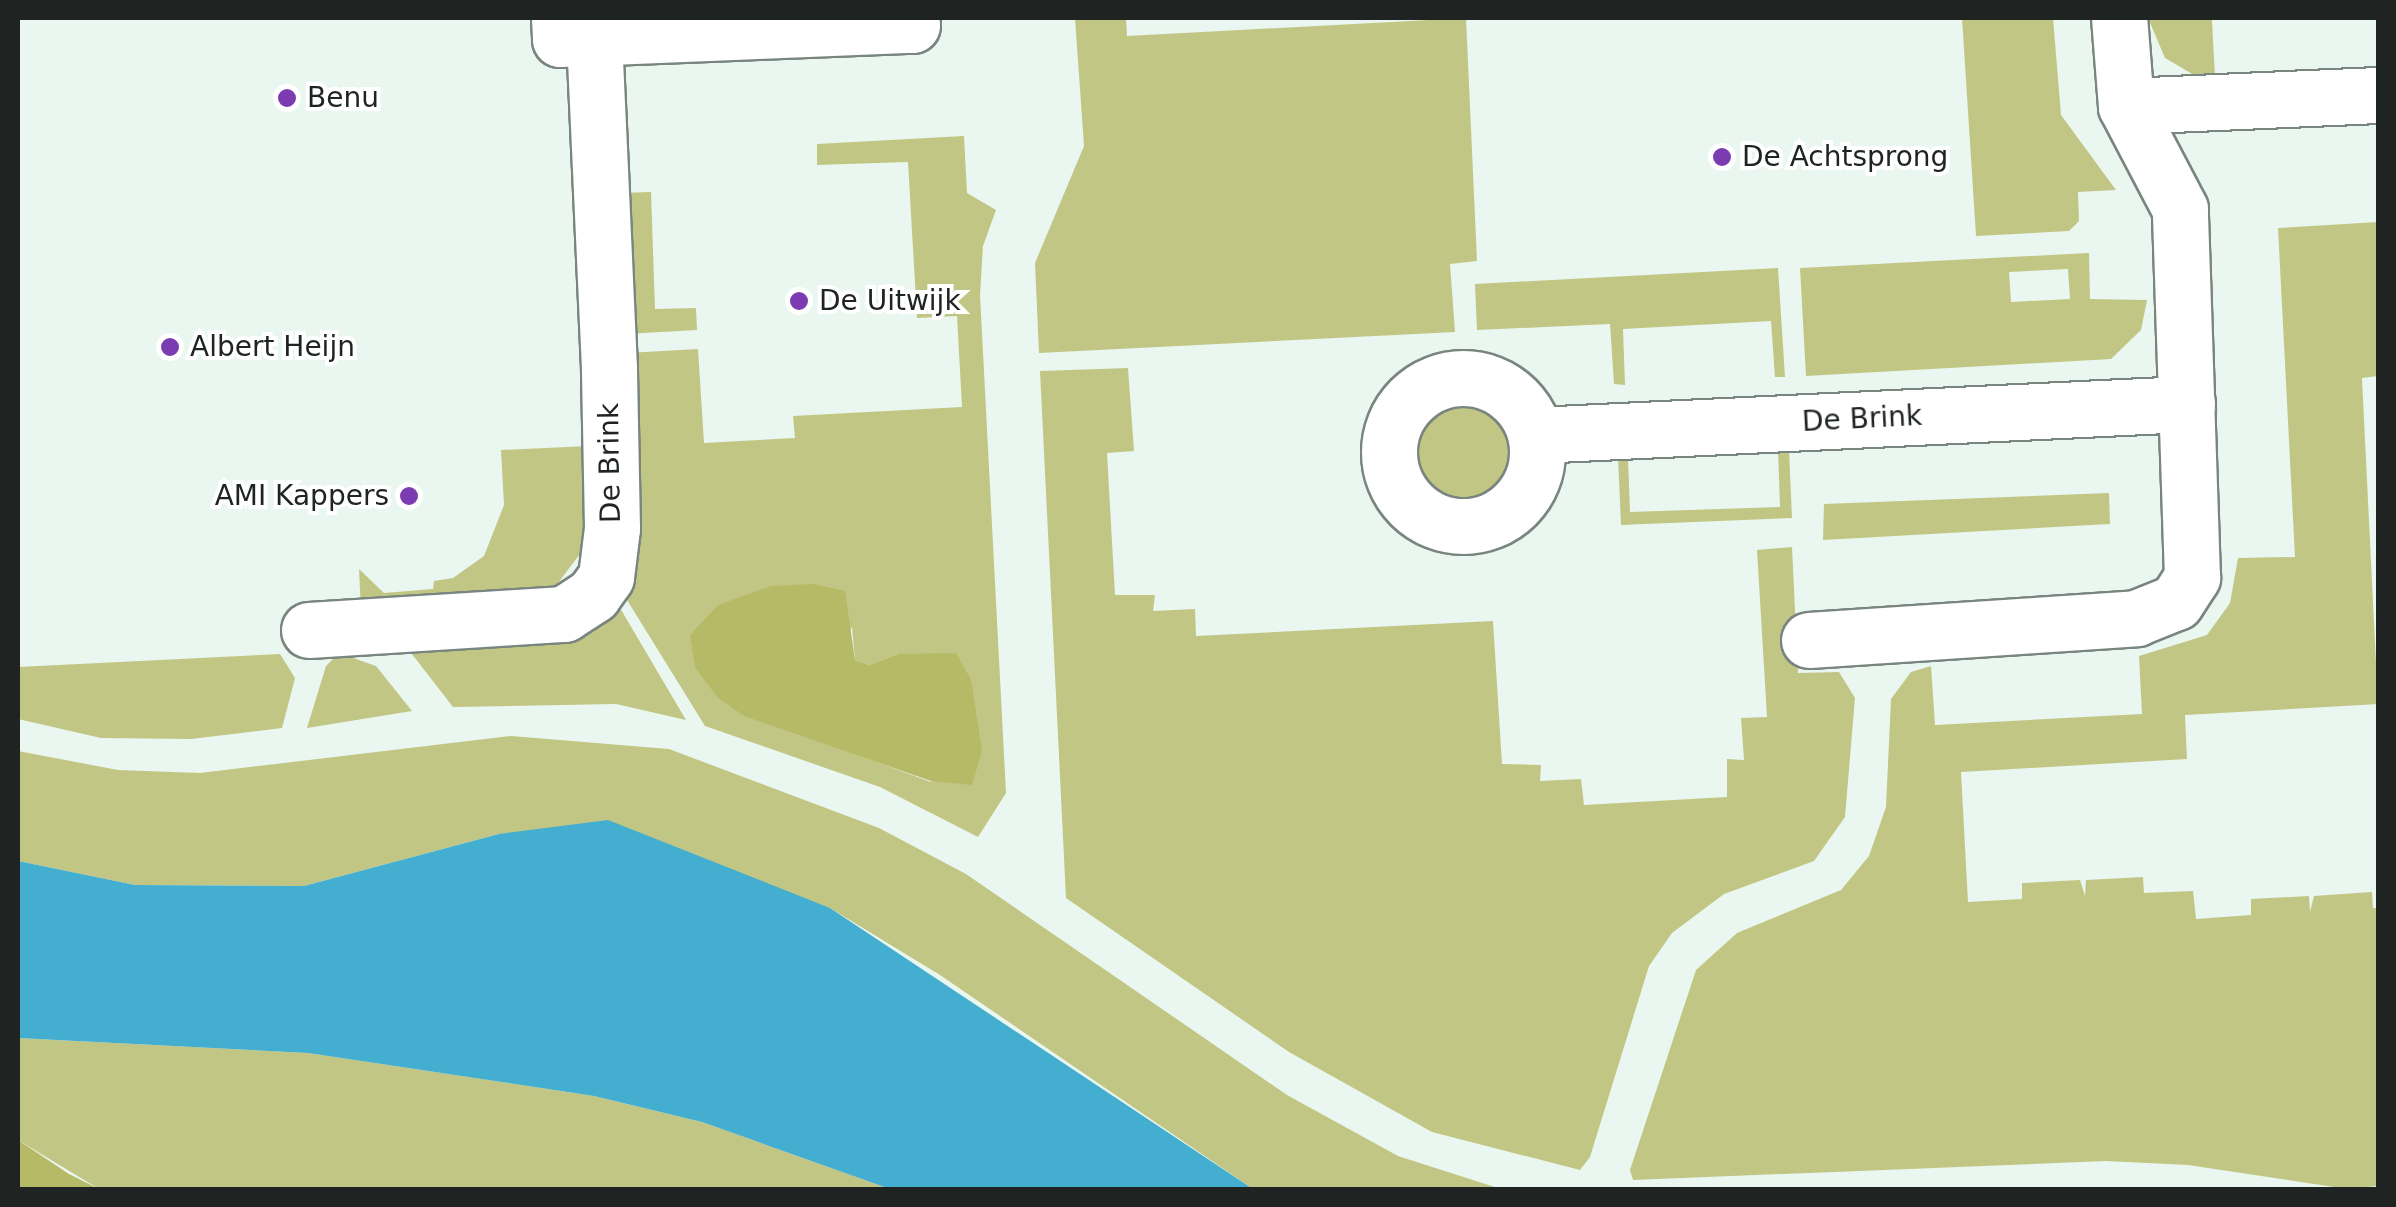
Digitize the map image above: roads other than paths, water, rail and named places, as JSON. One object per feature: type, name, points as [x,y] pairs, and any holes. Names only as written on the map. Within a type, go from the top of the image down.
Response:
[{"type":"street","name":"De Brink","points":[[309,630],[564,614],[593,595],[606,577],[612,528],[610,388],[576,28],[912,25],[911,18]]},
{"type":"street","points":[[1809,640],[2136,618],[2176,602],[2192,577],[2196,550],[2180,209],[2126,106],[2119,18]]},
{"type":"street","points":[[2126,106],[2378,95]]},
{"type":"street","name":"De Brink","points":[[1536,434],[2187,404]]},
{"type":"water","points":[[608,820],[830,908],[1253,1189],[890,1189],[702,1122],[594,1096],[308,1053],[18,1038],[18,861],[135,885],[304,886],[499,834]]},
{"type":"place","name":"Benu","points":[[287,98]]},
{"type":"place","name":"De Achtsprong","points":[[1722,157]]},
{"type":"place","name":"De Uitwijk","points":[[799,301]]},
{"type":"place","name":"Albert Heijn","points":[[170,347]]},
{"type":"place","name":"AMI Kappers","points":[[409,496]]}]
